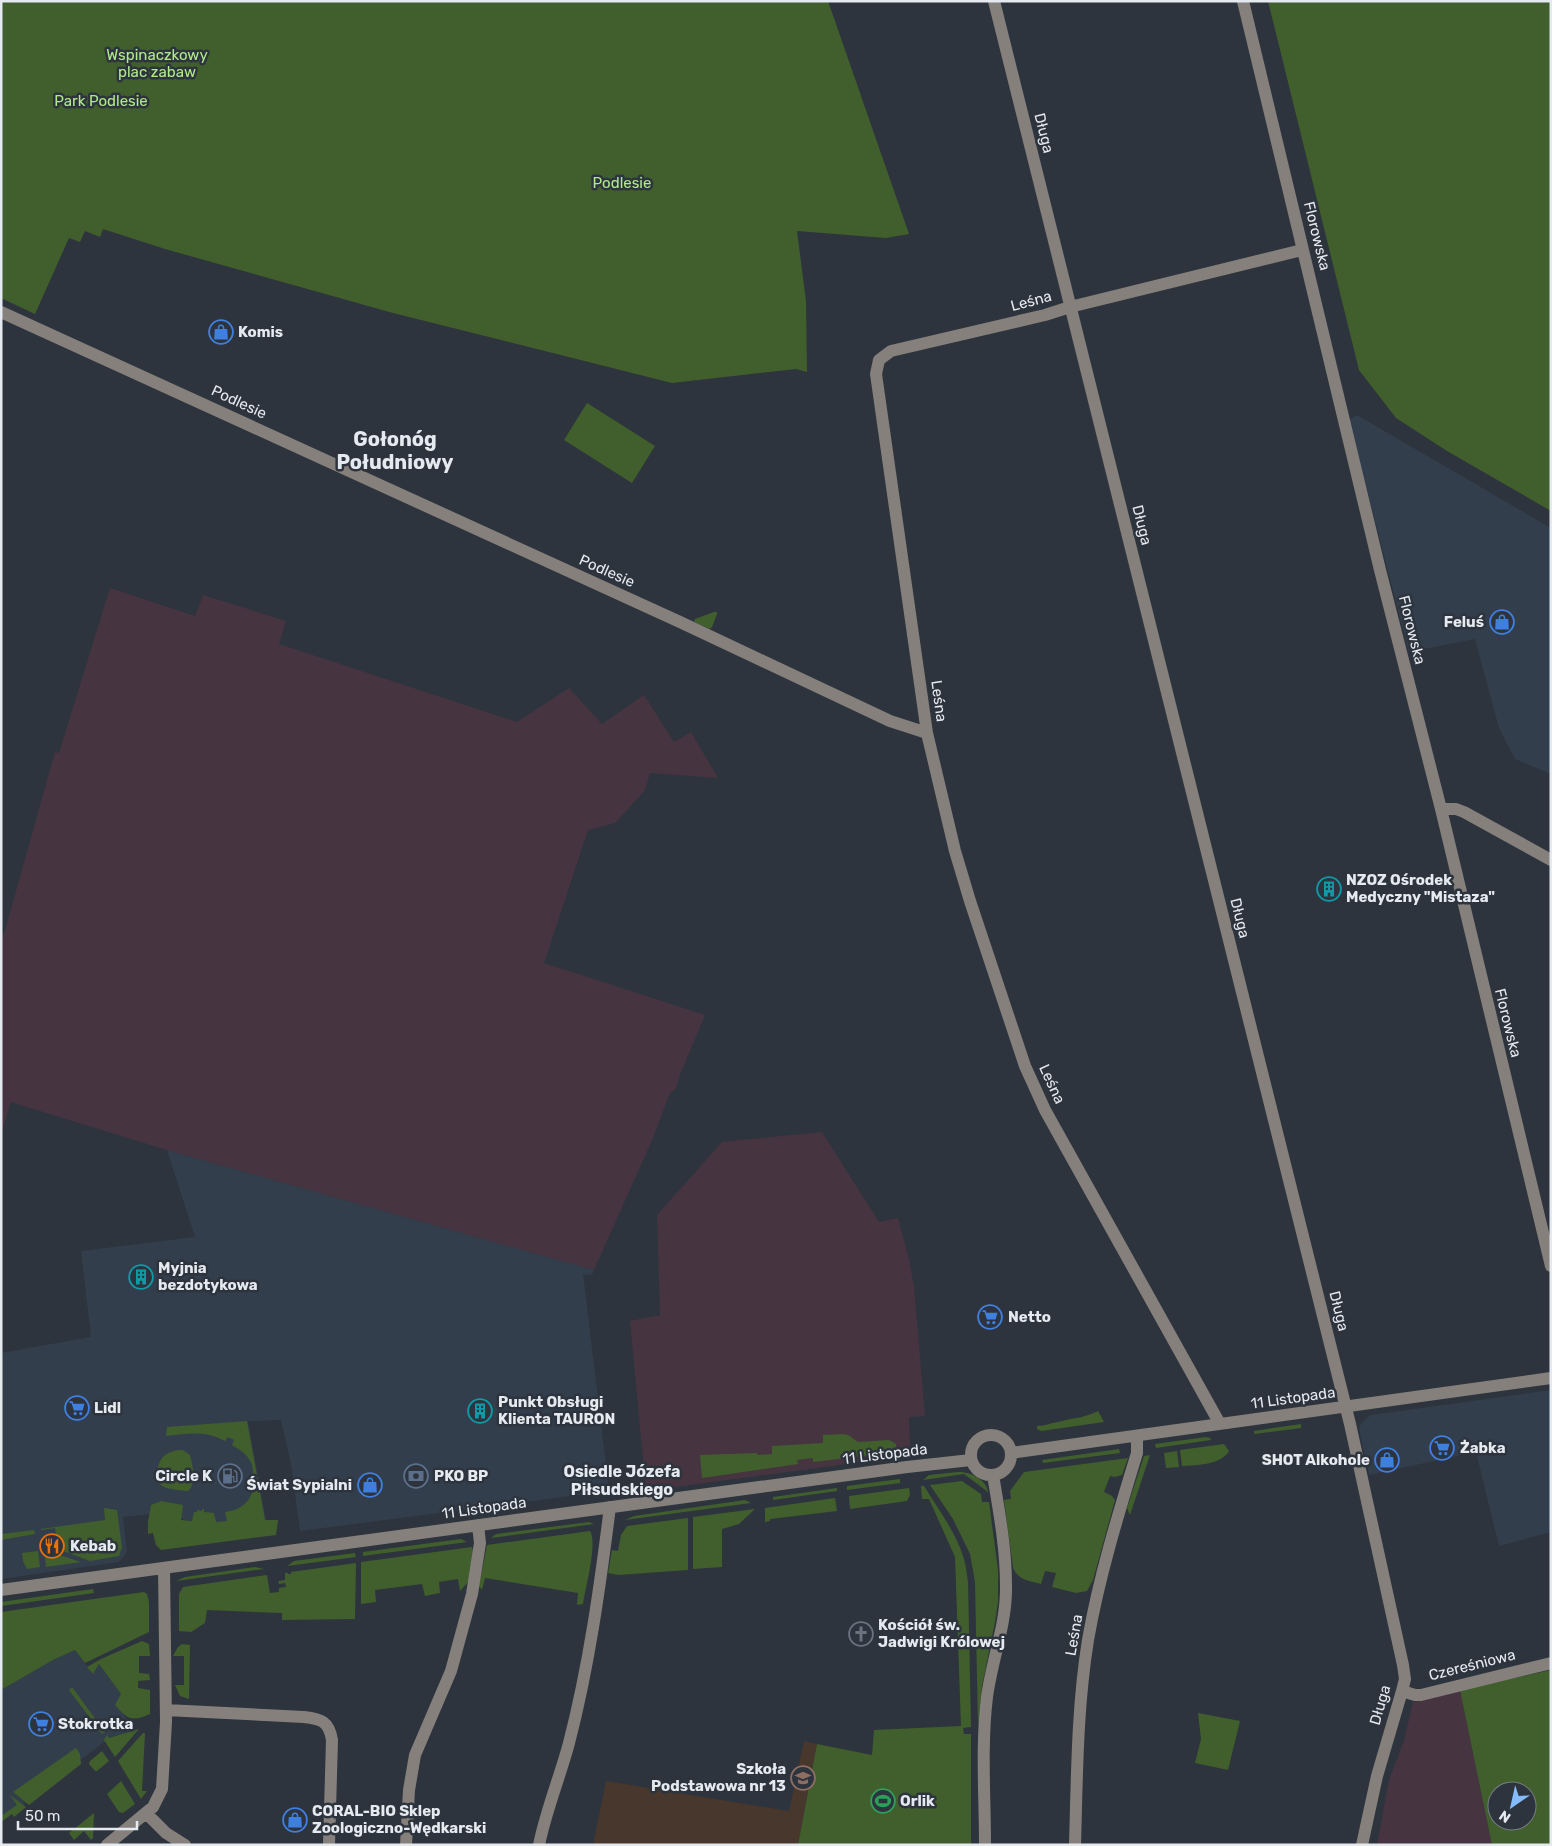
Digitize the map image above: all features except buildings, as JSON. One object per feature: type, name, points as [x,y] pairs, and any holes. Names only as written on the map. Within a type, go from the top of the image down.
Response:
[{"type":"street","name":"Długa","points":[[994,1],[1345,1408],[1403,1664],[1405,1679],[1380,1768],[1362,1845]]},
{"type":"street","name":"Florowska","points":[[1243,1],[1302,250],[1380,570],[1441,809],[1551,1266]]},
{"type":"street","name":"Leśna","points":[[1220,1424],[1045,1110],[1025,1066],[998,988],[955,851],[927,733],[876,374],[879,360],[891,350],[1045,315],[1070,307],[1302,250]]},
{"type":"street","name":"Podlesie","points":[[1,312],[689,626],[890,720],[927,733]]},
{"type":"street","points":[[1441,809],[1464,812],[1551,860]]},
{"type":"street","name":"11 Listopada","points":[[1011,1453],[1551,1378]]},
{"type":"street","points":[[988,1436],[996,1436],[1003,1440],[1008,1445],[1011,1453],[1004,1470],[993,1476],[977,1470],[970,1454],[976,1441],[988,1436]]},
{"type":"street","name":"Leśna","points":[[1075,1845],[1076,1786],[1082,1694],[1088,1642],[1103,1569],[1137,1453],[1137,1436]]},
{"type":"street","name":"11 Listopada","points":[[1,1590],[907,1466],[971,1460]]},
{"type":"street","points":[[985,1845],[985,1713],[1004,1612],[1006,1584],[993,1476]]},
{"type":"street","points":[[539,1845],[542,1828],[569,1743],[587,1657],[610,1507]]},
{"type":"street","points":[[406,1845],[409,1790],[415,1755],[451,1671],[472,1594],[480,1543],[478,1525]]},
{"type":"street","points":[[107,1845],[146,1813],[156,1802],[162,1789],[166,1710],[164,1568]]},
{"type":"street","name":"Czereśniowa","points":[[1402,1690],[1421,1695],[1551,1663]]},
{"type":"street","points":[[166,1710],[304,1717],[314,1718],[326,1724],[329,1727],[332,1740],[329,1845]]},
{"type":"street","points":[[146,1813],[166,1833],[185,1845]]},
{"type":"shaded area","points":[[1357,415],[1551,528],[1551,774],[1515,759],[1499,728],[1475,639],[1409,652],[1349,420]]},
{"type":"shaded area","points":[[110,588],[195,616],[203,595],[286,621],[279,644],[517,722],[569,688],[602,724],[644,695],[674,742],[691,732],[718,778],[650,773],[645,790],[615,823],[588,830],[544,963],[705,1015],[675,1090],[670,1093],[653,1138],[594,1270],[167,1150],[11,1102],[1,1134],[1,933],[4,934],[55,752],[59,753]]},
{"type":"shaded area","points":[[822,1132],[879,1222],[898,1218],[914,1287],[925,1416],[909,1417],[910,1451],[896,1453],[891,1458],[646,1491],[630,1321],[660,1315],[657,1215],[722,1142]]},
{"type":"shaded area","points":[[167,1150],[594,1270],[592,1275],[583,1274],[609,1491],[300,1531],[291,1464],[281,1420],[248,1421],[266,1520],[212,1524],[149,1514],[123,1517],[127,1552],[119,1562],[1,1579],[1,1353],[91,1337],[81,1251],[195,1237]]},
{"type":"shaded area","points":[[1551,1390],[1551,1532],[1499,1546],[1476,1452],[1369,1475],[1359,1428],[1362,1422],[1371,1415]]},
{"type":"shaded area","points":[[75,1650],[93,1674],[99,1664],[121,1694],[116,1705],[136,1730],[109,1738],[1,1822],[1,1690],[53,1660]]},
{"type":"shaded area","points":[[1460,1690],[1487,1821],[1487,1831],[1489,1831],[1492,1845],[1377,1845],[1389,1780],[1404,1741],[1413,1702]]},
{"type":"shaded area","points":[[804,1741],[817,1744],[798,1845],[593,1845],[606,1781],[789,1811]]},
{"type":"green space","name":"Podlesie","points":[[1,1],[828,1],[909,234],[886,238],[797,231],[806,301],[807,372],[796,369],[672,383],[393,313],[165,249],[103,229],[100,237],[85,231],[80,242],[69,238],[35,314],[1,298]]},
{"type":"green space","points":[[1268,1],[1551,1],[1551,511],[1447,451],[1396,418],[1359,370]]},
{"type":"green space","points":[[587,403],[655,446],[632,483],[564,440]]},
{"type":"green space","points":[[717,612],[717,614],[710,629],[694,622],[695,619]]},
{"type":"green space","points":[[1098,1411],[1104,1422],[1041,1431],[1037,1429],[1037,1426],[1083,1417]]},
{"type":"green space","points":[[247,1421],[265,1520],[278,1520],[276,1535],[161,1550],[156,1545],[153,1533],[148,1534],[151,1505],[161,1501],[183,1505],[181,1520],[192,1521],[194,1512],[204,1509],[204,1512],[214,1513],[216,1522],[227,1521],[225,1512],[232,1511],[243,1505],[248,1501],[253,1490],[253,1468],[249,1458],[232,1445],[234,1440],[228,1437],[225,1441],[203,1434],[166,1436],[167,1427]]},
{"type":"green space","points":[[1301,1424],[1301,1428],[1254,1434],[1254,1431]]},
{"type":"green space","points":[[843,1434],[858,1442],[889,1440],[896,1444],[897,1452],[813,1462],[813,1458],[797,1460],[798,1464],[702,1478],[700,1455],[772,1454],[772,1446],[823,1443],[823,1435]]},
{"type":"green space","points":[[1206,1437],[1211,1440],[1156,1448],[1155,1444]]},
{"type":"green space","points":[[1224,1444],[1229,1451],[1215,1462],[1182,1466],[1180,1450]]},
{"type":"green space","points":[[1119,1449],[1120,1453],[1043,1463],[1042,1460]]},
{"type":"green space","points":[[183,1450],[190,1455],[192,1464],[194,1474],[191,1487],[188,1491],[164,1487],[157,1479],[157,1470],[160,1462],[169,1453]]},
{"type":"green space","points":[[1177,1451],[1179,1467],[1166,1468],[1164,1453]]},
{"type":"green space","points":[[1150,1455],[1130,1515],[1127,1508],[1144,1456]]},
{"type":"green space","points":[[1128,1458],[1122,1475],[1110,1476],[1104,1492],[1115,1500],[1093,1580],[1087,1591],[1076,1593],[1052,1587],[1056,1573],[1045,1571],[1041,1584],[1017,1575],[1013,1567],[1004,1500],[1011,1499],[1010,1491],[1024,1472]]},
{"type":"green space","points":[[958,1472],[968,1473],[977,1477],[985,1484],[988,1492],[964,1474],[923,1480],[929,1475]]},
{"type":"green space","points":[[900,1479],[900,1483],[847,1490],[847,1486]]},
{"type":"green space","points":[[962,1481],[981,1494],[982,1502],[989,1502],[998,1570],[998,1602],[982,1686],[978,1726],[975,1582],[970,1554],[953,1519],[930,1485]]},
{"type":"green space","name":"Orlik","points":[[921,1486],[924,1486],[961,1549],[968,1582],[971,1727],[963,1728],[964,1734],[971,1734],[971,1845],[798,1845],[817,1744],[872,1755],[874,1730],[961,1726],[955,1557],[929,1499],[922,1499]]},
{"type":"green space","points":[[837,1488],[837,1491],[773,1500],[773,1497]]},
{"type":"green space","points":[[909,1488],[910,1495],[907,1501],[850,1509],[849,1496]]},
{"type":"green space","points":[[835,1498],[837,1511],[770,1519],[770,1521],[765,1522],[765,1508]]},
{"type":"green space","points":[[745,1500],[751,1503],[625,1520],[634,1516]]},
{"type":"green space","points":[[104,1508],[117,1510],[122,1547],[119,1556],[90,1561],[58,1549],[55,1528],[41,1530],[105,1520]]},
{"type":"green space","points":[[755,1509],[739,1524],[722,1529],[722,1567],[693,1569],[693,1517]]},
{"type":"green space","points":[[688,1518],[688,1570],[618,1575],[608,1573],[612,1550],[618,1551],[621,1535],[627,1526]]},
{"type":"green space","points":[[589,1522],[594,1524],[491,1538],[496,1534]]},
{"type":"green space","points":[[34,1530],[35,1534],[1,1540],[1,1534]]},
{"type":"green space","points":[[590,1531],[593,1545],[583,1604],[577,1605],[578,1593],[485,1578],[482,1590],[479,1586],[487,1545]]},
{"type":"green space","points":[[461,1539],[467,1542],[363,1556],[363,1552]]},
{"type":"green space","points":[[472,1547],[473,1552],[468,1582],[460,1591],[458,1579],[439,1582],[440,1593],[425,1596],[422,1584],[375,1590],[376,1602],[361,1604],[361,1562]]},
{"type":"green space","points":[[44,1550],[81,1562],[46,1567]]},
{"type":"green space","points":[[38,1551],[40,1567],[27,1569],[22,1553]]},
{"type":"green space","points":[[355,1553],[356,1557],[287,1566],[294,1561]]},
{"type":"green space","points":[[356,1563],[355,1619],[282,1620],[282,1613],[207,1610],[205,1623],[191,1632],[179,1631],[179,1594],[183,1587],[267,1575],[270,1593],[279,1592],[279,1588],[286,1587],[285,1583],[279,1584],[278,1581],[285,1580],[285,1573],[291,1574],[291,1572]]},
{"type":"green space","points":[[255,1567],[264,1569],[176,1581],[185,1577]]},
{"type":"green space","points":[[93,1589],[94,1593],[1,1606],[1,1602]]},
{"type":"green space","points":[[144,1592],[147,1594],[149,1602],[149,1632],[85,1663],[75,1650],[53,1660],[1,1690],[1,1612]]},
{"type":"green space","points":[[142,1641],[149,1644],[150,1656],[139,1656],[139,1673],[149,1674],[150,1680],[138,1681],[138,1688],[150,1690],[150,1714],[134,1719],[127,1717],[115,1705],[121,1694],[99,1664],[93,1674],[87,1667]]},
{"type":"green space","points":[[182,1644],[190,1645],[189,1699],[180,1696],[175,1685],[184,1685],[184,1656],[173,1656]]},
{"type":"green space","points":[[1551,1670],[1551,1845],[1492,1845],[1489,1831],[1537,1831],[1537,1781],[1487,1781],[1487,1821],[1460,1690]]},
{"type":"green space","points":[[72,1687],[105,1732],[102,1734],[69,1690]]},
{"type":"green space","points":[[1198,1713],[1240,1721],[1228,1770],[1195,1763],[1201,1739]]},
{"type":"green space","points":[[139,1729],[115,1757],[104,1740],[107,1735],[109,1738]]},
{"type":"green space","points":[[145,1733],[142,1791],[147,1791],[141,1799],[118,1761]]},
{"type":"green space","points":[[76,1748],[80,1754],[81,1764],[29,1805],[13,1792]]},
{"type":"green space","points":[[102,1751],[109,1761],[95,1771],[89,1764],[90,1761]]},
{"type":"green space","points":[[121,1781],[135,1804],[123,1813],[119,1812],[107,1794]]},
{"type":"green space","points":[[10,1795],[26,1807],[14,1817],[12,1814],[1,1822],[1,1816],[17,1805]]},
{"type":"green space","points":[[94,1813],[93,1838],[91,1840],[84,1831],[74,1840],[69,1833]]},
{"type":"place","name":"Komis","points":[[221,332]]},
{"type":"place","name":"Feluś","points":[[1502,622]]},
{"type":"place","name":"NZOZ Ośrodek Medyczny \"Mistaza\"","points":[[1329,889]]},
{"type":"place","name":"Myjnia bezdotykowa","points":[[141,1277]]},
{"type":"place","name":"Netto","points":[[990,1317]]},
{"type":"place","name":"Lidl","points":[[77,1408]]},
{"type":"place","name":"Punkt Obsługi Klienta TAURON","points":[[480,1411]]},
{"type":"place","name":"Żabka","points":[[1442,1448]]},
{"type":"place","name":"SHOT Alkohole","points":[[1387,1460]]},
{"type":"place","name":"Circle K","points":[[230,1476]]},
{"type":"place","name":"PKO BP","points":[[416,1476]]},
{"type":"place","name":"Świat Sypialni","points":[[370,1485]]},
{"type":"place","name":"Kebab","points":[[52,1546]]},
{"type":"place","name":"Kościół św. Jadwigi Królowej","points":[[861,1634]]},
{"type":"place","name":"Stokrotka","points":[[41,1724]]},
{"type":"place","name":"Szkoła Podstawowa nr 13","points":[[803,1778]]},
{"type":"place","name":"Orlik","points":[[883,1801]]},
{"type":"place","name":"CORAL-BIO Sklep Zoologiczno-Wędkarski","points":[[295,1820]]},
{"type":"district","name":"Gołonóg Południowy","points":[[395,450]]},
{"type":"district","name":"Osiedle Józefa Piłsudskiego","points":[[622,1480]]},
{"type":"park label","name":"Wspinaczkowy plac zabaw","points":[[157,64]]},
{"type":"park label","name":"Park Podlesie","points":[[101,101]]}]
